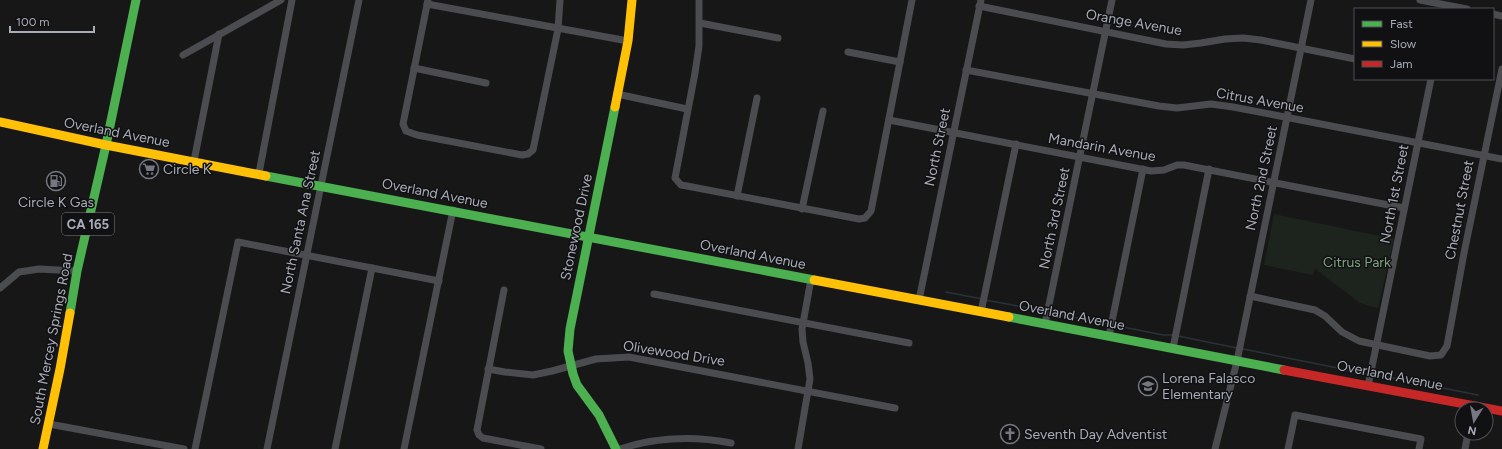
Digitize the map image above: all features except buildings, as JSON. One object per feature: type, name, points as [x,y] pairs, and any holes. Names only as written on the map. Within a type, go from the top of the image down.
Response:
[{"type":"street","name":"South Mercey Springs Road","points":[[43,449],[77,272],[106,145],[136,0]]},
{"type":"street","points":[[183,55],[281,0]]},
{"type":"street","points":[[258,173],[292,0]]},
{"type":"street","name":"North Santa Ana Street","points":[[267,449],[359,0]]},
{"type":"street","points":[[560,0],[558,29],[533,150],[528,154],[516,154],[417,135],[406,131],[403,124],[428,2],[558,29],[628,41]]},
{"type":"street","name":"Stonewood Drive","points":[[616,449],[598,415],[577,385],[570,367],[568,336],[628,41],[632,0]]},
{"type":"street","points":[[699,0],[699,46],[675,178],[681,185],[859,219],[865,218],[871,211],[912,0]]},
{"type":"street","name":"North 3rd Street","points":[[1045,324],[1112,0]]},
{"type":"street","name":"North 2nd Street","points":[[1216,449],[1237,361],[1310,0]]},
{"type":"street","points":[[1420,0],[1462,8]]},
{"type":"street","name":"Orange Avenue","points":[[980,3],[1166,44],[1202,44],[1225,39],[1243,38],[1261,40],[1354,59]]},
{"type":"street","name":"North Street","points":[[919,300],[980,3]]},
{"type":"street","points":[[700,23],[778,38]]},
{"type":"street","points":[[194,161],[219,34]]},
{"type":"street","points":[[848,52],[900,62]]},
{"type":"street","points":[[414,68],[486,83]]},
{"type":"street","name":"Chestnut Street","points":[[1377,345],[1430,356],[1441,355],[1447,346],[1464,253],[1502,69]]},
{"type":"street","name":"Citrus Avenue","points":[[966,70],[1165,107],[1177,108],[1211,104],[1502,159]]},
{"type":"street","name":"North 1st Street","points":[[1368,386],[1431,80]]},
{"type":"street","points":[[617,94],[688,109]]},
{"type":"street","points":[[737,196],[757,98]]},
{"type":"street","points":[[802,209],[823,111]]},
{"type":"street","name":"Mandarin Avenue","points":[[889,120],[1151,171],[1164,170],[1177,165],[1184,165],[1404,208]]},
{"type":"street","name":"Overland Avenue","points":[[0,122],[106,145],[454,210],[1454,403]]},
{"type":"street","points":[[981,312],[1016,144]]},
{"type":"street","points":[[1109,336],[1143,169]]},
{"type":"street","points":[[1173,348],[1209,169]]},
{"type":"street","points":[[404,449],[454,210]]},
{"type":"street","points":[[196,449],[238,242],[439,281]]},
{"type":"street","points":[[335,449],[372,268]]},
{"type":"street","points":[[1,289],[10,278],[19,272],[39,269],[77,272]]},
{"type":"street","points":[[798,449],[809,391],[810,371],[803,342],[803,322],[811,279]]},
{"type":"street","points":[[504,290],[476,430],[483,438],[541,449]]},
{"type":"street","points":[[654,294],[909,343]]},
{"type":"street","points":[[1250,296],[1315,310],[1325,316],[1347,336],[1359,341],[1377,345]]},
{"type":"street","name":"Olivewood Drive","points":[[488,368],[505,372],[533,375],[570,367],[596,359],[629,357],[895,408]]},
{"type":"street","points":[[1288,449],[1295,415],[1421,439],[1419,449]]},
{"type":"street","points":[[49,424],[184,449]]},
{"type":"street","points":[[620,449],[673,439],[704,439],[732,443]]},
{"type":"green space","name":"Citrus Park","points":[[1274,214],[1394,239],[1378,308],[1360,303],[1315,269],[1313,275],[1264,265]]},
{"type":"waterway","points":[[946,292],[982,299]]},
{"type":"waterway","points":[[985,300],[1045,311]]},
{"type":"waterway","points":[[1050,313],[1109,324]]},
{"type":"waterway","points":[[1113,325],[1163,335],[1172,335]]},
{"type":"waterway","points":[[1178,336],[1237,348]]},
{"type":"waterway","points":[[1243,349],[1368,374]]},
{"type":"waterway","points":[[1372,374],[1478,395]]},
{"type":"traffic: fast","points":[[70,313],[77,271],[106,145],[136,0]]},
{"type":"traffic: fast","points":[[615,107],[570,329],[568,351],[577,385],[599,415],[616,449]]},
{"type":"traffic: fast","points":[[266,176],[814,280]]},
{"type":"traffic: fast","points":[[1009,317],[1284,370]]},
{"type":"traffic: slow","points":[[615,107],[628,41],[632,0]]},
{"type":"traffic: slow","points":[[0,122],[106,145],[266,176]]},
{"type":"traffic: slow","points":[[814,280],[1009,317]]},
{"type":"traffic: slow","points":[[43,449],[70,313]]},
{"type":"traffic: jam","points":[[1284,370],[1502,411]]},
{"type":"place","name":"Circle K","points":[[149,169]]},
{"type":"place","name":"Circle K Gas","points":[[56,181]]},
{"type":"place","name":"Lorena Falasco Elementary","points":[[1148,386]]},
{"type":"place","name":"Seventh Day Adventist","points":[[1010,434]]}]
